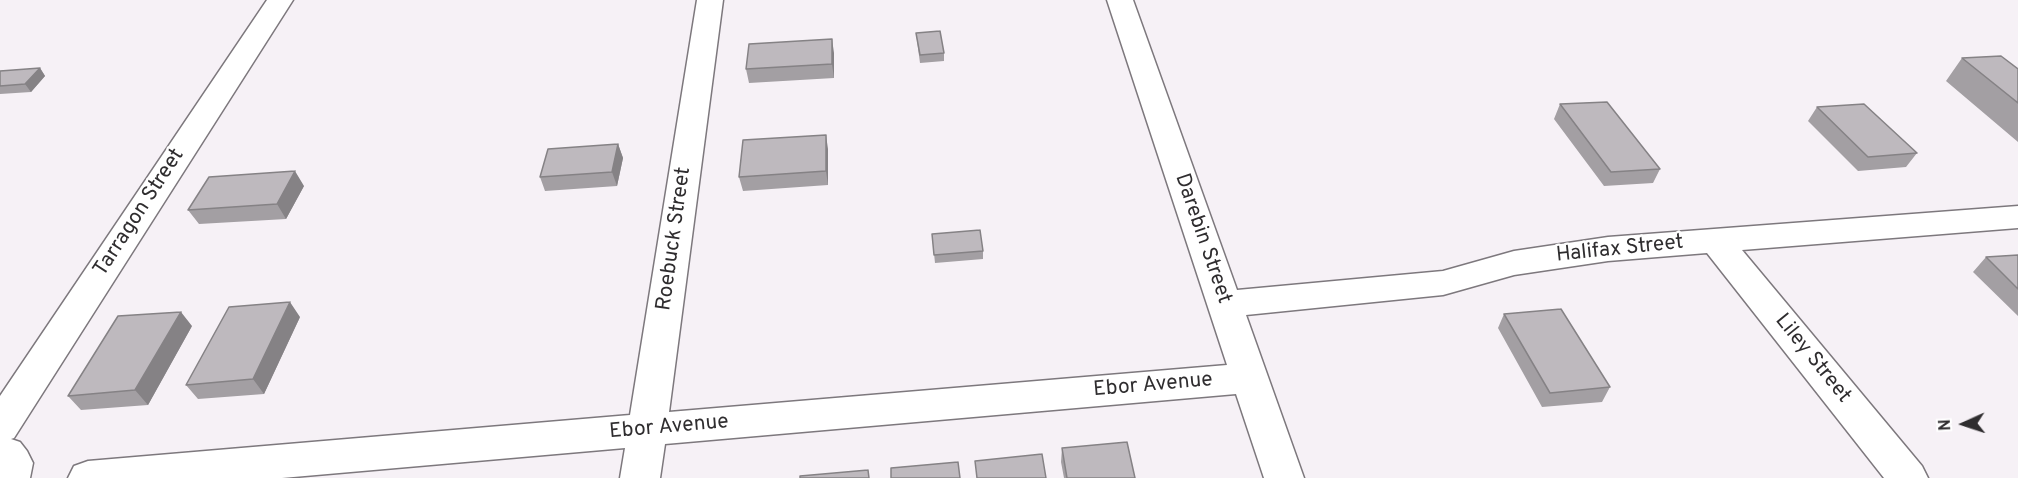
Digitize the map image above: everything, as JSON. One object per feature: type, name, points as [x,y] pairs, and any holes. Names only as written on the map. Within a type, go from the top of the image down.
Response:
[{"type":"street","name":"Tarragon Street","points":[[0,427],[280,0]]},
{"type":"street","name":"Roebuck Street","points":[[640,478],[710,0]]},
{"type":"street","name":"Darebin Street","points":[[1120,0],[1284,478]]},
{"type":"street","name":"Halifax Street","points":[[1224,304],[1443,283],[1514,263],[1608,249],[2018,217]]},
{"type":"street","name":"Liley Street","points":[[1716,241],[1908,478]]},
{"type":"street","name":"Ebor Avenue","points":[[88,478],[1250,378]]},
{"type":"street","points":[[0,453],[6,454],[13,463],[10,478]]},
{"type":"building","points":[[940,31],[944,53],[920,55],[916,33]]},
{"type":"building","points":[[832,39],[832,64],[746,69],[749,44]]},
{"type":"building","points":[[2001,56],[2018,69],[2018,103],[1962,58]]},
{"type":"building","points":[[40,68],[25,84],[0,86],[0,71]]},
{"type":"building","points":[[1607,102],[1660,169],[1611,172],[1560,104]]},
{"type":"building","points":[[1864,104],[1917,153],[1868,157],[1817,107]]},
{"type":"building","points":[[826,135],[826,171],[739,177],[743,140]]},
{"type":"building","points":[[618,144],[612,172],[540,177],[548,149]]},
{"type":"building","points":[[295,171],[277,204],[188,210],[209,177]]},
{"type":"building","points":[[980,230],[983,251],[934,255],[932,234]]},
{"type":"building","points":[[2018,255],[2018,289],[1986,257]]},
{"type":"building","points":[[290,302],[253,379],[186,385],[229,307]]},
{"type":"building","points":[[1561,309],[1610,387],[1550,393],[1504,314]]},
{"type":"building","points":[[181,312],[135,390],[68,396],[118,316]]},
{"type":"building","points":[[1127,442],[1135,478],[1067,478],[1062,448]]},
{"type":"building","points":[[1042,454],[1046,478],[977,478],[975,461]]},
{"type":"building","points":[[958,462],[960,478],[891,478],[891,468]]},
{"type":"building","points":[[868,470],[869,478],[800,478],[800,476]]}]
